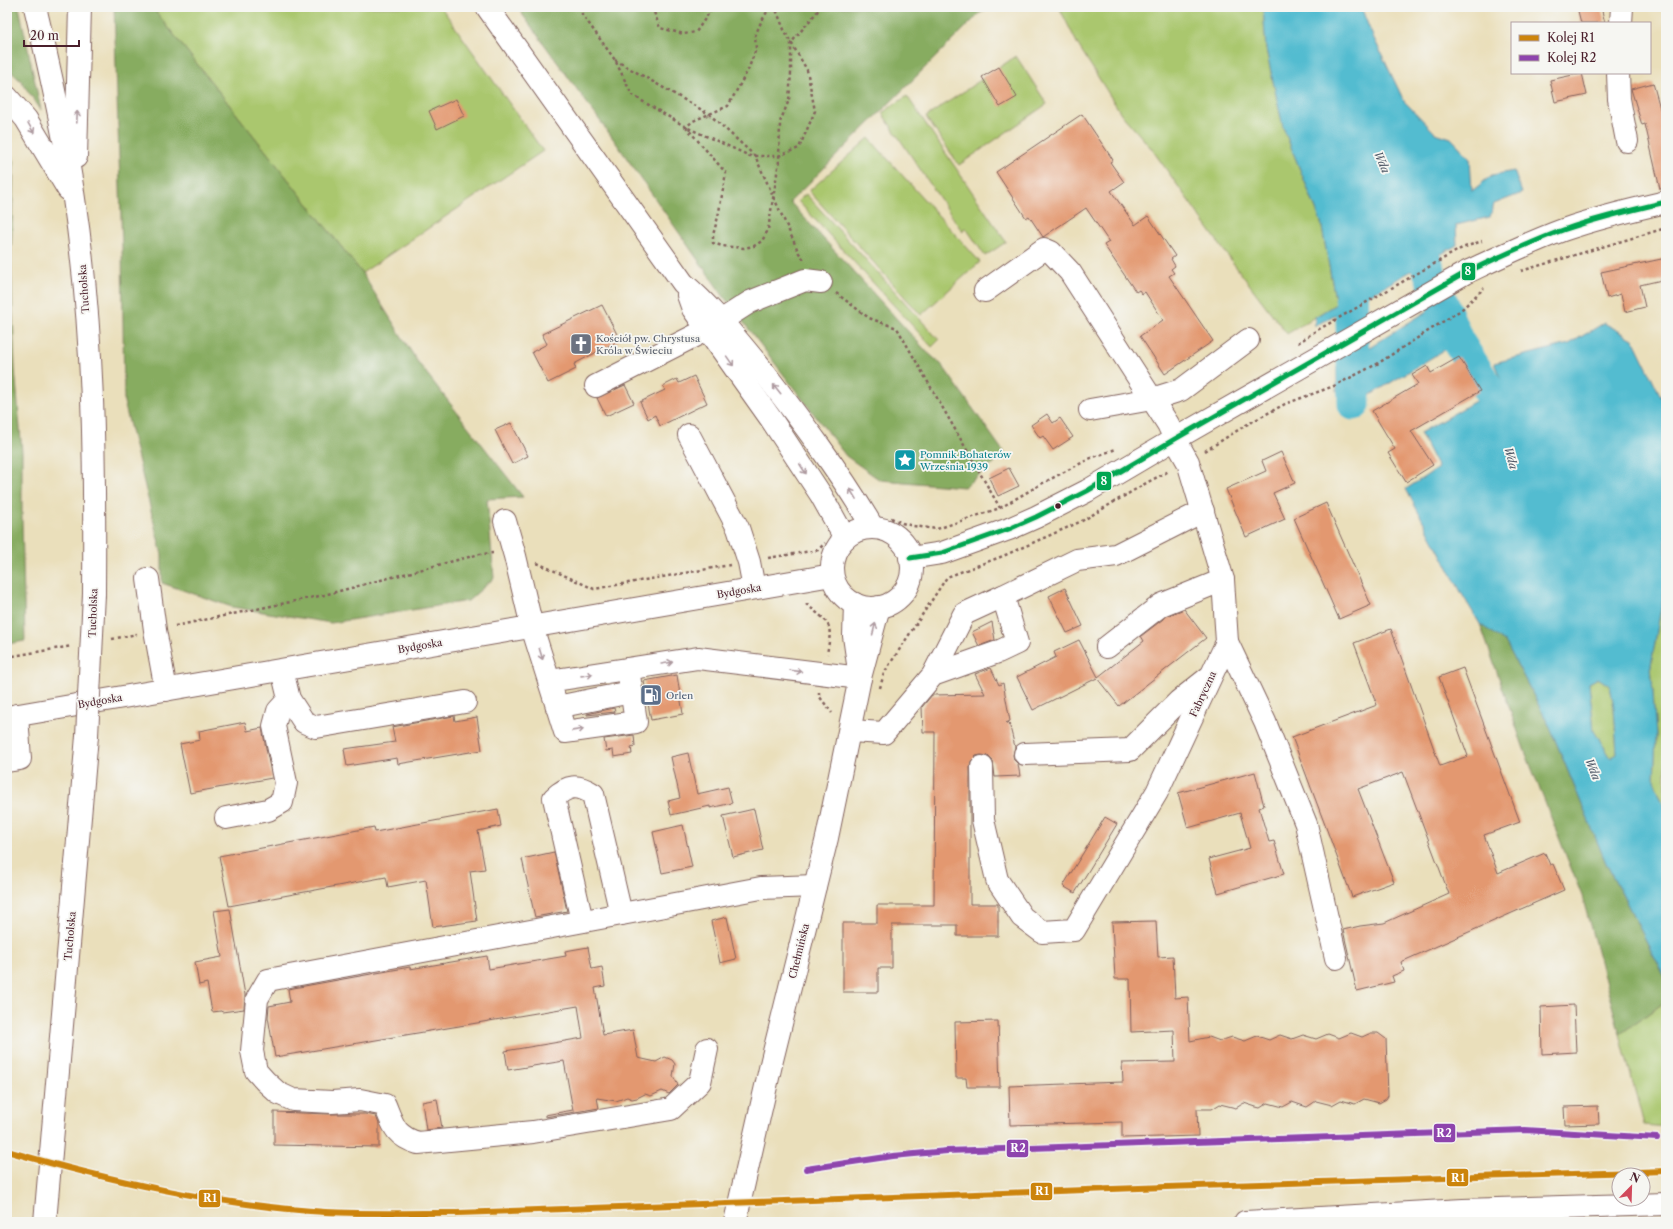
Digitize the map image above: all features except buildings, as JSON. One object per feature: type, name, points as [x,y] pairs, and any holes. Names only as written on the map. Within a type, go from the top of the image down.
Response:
[{"type":"street","name":"Tucholska","points":[[35,7],[46,51],[74,198],[82,256],[93,404],[95,481],[94,594],[87,736],[45,1222]]},
{"type":"street","points":[[74,198],[80,7]]},
{"type":"street","points":[[488,7],[683,283],[693,309],[715,325],[793,409],[846,482],[886,530],[897,537],[905,546],[910,558],[911,571],[908,583],[901,594],[892,602],[879,607],[867,607],[855,604],[845,597],[837,587],[832,575],[832,561],[837,548],[836,537],[821,495],[779,432],[715,325]]},
{"type":"street","points":[[1621,22],[1622,7]]},
{"type":"street","points":[[1618,74],[1619,99],[1627,141]]},
{"type":"street","points":[[7,97],[26,120],[74,198]]},
{"type":"street","points":[[910,558],[942,553],[1009,529],[1087,491],[1465,273],[1501,256],[1562,230],[1622,212],[1666,202]]},
{"type":"street","name":"Fabryczna","points":[[982,767],[983,820],[997,880],[1022,917],[1042,932],[1074,930],[1157,792],[1227,642],[1223,580],[1188,462],[1168,424],[1070,272],[1051,252],[1044,250],[985,290]]},
{"type":"street","points":[[596,386],[715,325],[750,302],[805,280],[821,282]]},
{"type":"street","points":[[1090,410],[1152,399],[1181,390],[1248,340]]},
{"type":"street","points":[[689,435],[738,528],[749,562],[754,588]]},
{"type":"street","points":[[850,731],[884,733],[932,675],[964,614],[1077,560],[1116,554],[1203,511]]},
{"type":"street","points":[[505,521],[532,627],[564,732],[636,722],[628,669]]},
{"type":"street","points":[[836,537],[880,521]]},
{"type":"street","name":"Bydgoska","points":[[12,716],[832,575]]},
{"type":"street","points":[[148,579],[155,630],[166,690]]},
{"type":"street","points":[[1107,647],[1161,605],[1223,580]]},
{"type":"street","points":[[932,675],[998,652],[1017,643],[1003,596]]},
{"type":"street","name":"Chełmińska","points":[[855,604],[854,636],[860,678]]},
{"type":"street","name":"Chełmińska","points":[[735,1222],[772,1060],[815,886],[850,731],[860,678],[879,607]]},
{"type":"street","points":[[1227,642],[1265,722],[1306,824],[1336,958]]},
{"type":"street","points":[[549,681],[698,658],[860,678]]},
{"type":"street","points":[[282,670],[288,699],[304,722],[316,727],[465,702]]},
{"type":"street","points":[[1025,754],[1130,750],[1178,701],[1212,675]]},
{"type":"street","points":[[557,707],[631,692]]},
{"type":"street","points":[[226,818],[268,810],[282,802],[286,783],[274,726],[278,711],[288,699]]},
{"type":"street","points":[[7,761],[20,759],[12,716]]},
{"type":"street","points":[[582,921],[554,798],[562,791],[574,786],[585,789],[593,794],[621,914]]},
{"type":"street","points":[[707,1049],[700,1082],[671,1109],[533,1132],[418,1143],[408,1140],[396,1131],[385,1105],[360,1100],[332,1102],[293,1100],[278,1092],[256,1072],[252,1051],[257,999],[268,980],[761,888],[815,886]]},
{"type":"street","points":[[1245,1222],[1412,1218],[1666,1204]]},
{"type":"path","points":[[581,7],[582,14],[615,60],[632,95],[686,127],[750,156],[778,156],[799,148],[815,111],[807,70],[791,43],[775,7]]},
{"type":"path","points":[[652,7],[660,28],[684,34],[696,32],[713,7]]},
{"type":"path","points":[[686,127],[693,121],[728,106],[748,70],[756,49],[756,36],[761,22],[770,7]]},
{"type":"path","points":[[686,127],[726,174],[713,235],[713,242],[722,246],[744,248],[754,246],[762,241],[768,230],[778,156],[780,122],[788,100],[791,73],[791,43],[821,7]]},
{"type":"path","points":[[615,60],[709,114],[755,156],[798,253],[821,282],[869,318],[897,328],[1000,508],[1009,529]]},
{"type":"path","points":[[1520,271],[1666,228]]},
{"type":"path","points":[[1296,345],[1314,332],[1462,248]]},
{"type":"path","points":[[878,695],[884,673],[947,577],[1003,556],[1082,521],[1148,482],[1188,462],[1285,404],[1334,386],[1377,364],[1462,310],[1485,287]]},
{"type":"path","points":[[880,521],[937,528],[1000,508],[1091,458],[1120,448]]},
{"type":"path","points":[[107,640],[324,594],[480,554],[503,553],[529,559],[594,589],[818,550],[836,537]]},
{"type":"path","points":[[806,604],[828,623],[831,633],[819,696],[833,714]]},
{"type":"path","points":[[7,657],[79,645]]},
{"type":"green space","points":[[7,7],[19,7],[41,110],[21,81],[7,68]]},
{"type":"green space","points":[[114,7],[152,7],[362,273],[417,361],[523,497],[487,499],[494,578],[468,601],[331,623],[232,607],[162,583],[162,555],[124,402],[122,247]]},
{"type":"green space","points":[[152,7],[441,7],[543,151],[362,273]]},
{"type":"green space","points":[[517,7],[989,7],[979,14],[790,202],[927,352],[942,365],[1005,454],[964,487],[880,480],[846,456],[724,297],[614,140]]},
{"type":"green space","points":[[1059,7],[1263,7],[1266,49],[1283,127],[1321,222],[1336,304],[1287,334],[1230,259],[1151,148],[1122,115],[1078,45]]},
{"type":"green space","points":[[1016,56],[1047,104],[959,165],[926,117]]},
{"type":"green space","points":[[907,96],[1006,242],[985,256],[966,228],[962,231],[882,113]]},
{"type":"green space","points":[[869,138],[980,262],[921,315],[809,191]]},
{"type":"green space","points":[[7,147],[14,161],[11,260],[15,369],[22,452],[25,641],[7,644]]},
{"type":"green space","points":[[806,194],[939,340],[932,347],[798,201]]},
{"type":"green space","points":[[1666,579],[1666,811],[1654,780],[1656,736],[1651,665]]},
{"type":"green space","points":[[1480,624],[1506,643],[1549,725],[1606,863],[1666,979],[1666,1001],[1620,1034],[1582,896],[1524,749]]},
{"type":"green space","points":[[1598,678],[1610,686],[1614,707],[1617,753],[1611,758],[1594,732],[1589,683]]},
{"type":"green space","points":[[1666,1001],[1666,1127],[1644,1125],[1620,1034]]},
{"type":"water","points":[[1263,7],[1361,7],[1370,30],[1404,101],[1435,133],[1451,138],[1470,158],[1472,191],[1492,175],[1514,171],[1522,193],[1494,204],[1490,217],[1456,225],[1457,245],[1315,326],[1315,317],[1336,304],[1321,222],[1283,127],[1266,49]]},
{"type":"water","points":[[1450,297],[1469,335],[1349,408],[1337,391],[1337,367]]},
{"type":"water","points":[[1604,323],[1633,339],[1666,407],[1666,579],[1651,665],[1656,736],[1654,780],[1666,811],[1666,979],[1606,863],[1549,725],[1506,643],[1480,624],[1462,594],[1406,489],[1438,468],[1420,433],[1503,385],[1494,363],[1569,344]],"holes":[[[1598,678],[1610,686],[1614,707],[1617,753],[1611,758],[1594,731],[1589,683]]]},
{"type":"waterway","name":"Wda","points":[[1409,221],[1457,340],[1490,392],[1504,434]]},
{"type":"waterway","points":[[1354,404],[1351,283],[1360,262]]},
{"type":"rail line","name":"R2","points":[[806,1169],[893,1156],[947,1151],[1525,1130],[1657,1138]]},
{"type":"rail line","name":"R1","points":[[7,1151],[125,1182],[204,1198],[285,1209],[358,1213],[458,1213],[1166,1187],[1666,1171]]},
{"type":"transit line","name":"8","points":[[910,558],[942,553],[1009,529],[1087,491],[1465,273],[1563,230],[1601,218],[1666,202]]},
{"type":"place","name":"Kościół pw. Chrystusa Króla w Świeciu","points":[[581,344]]},
{"type":"place","name":"Pomnik Bohaterów Września 1939","points":[[905,460]]},
{"type":"place","name":"Orlen","points":[[651,695]]}]
